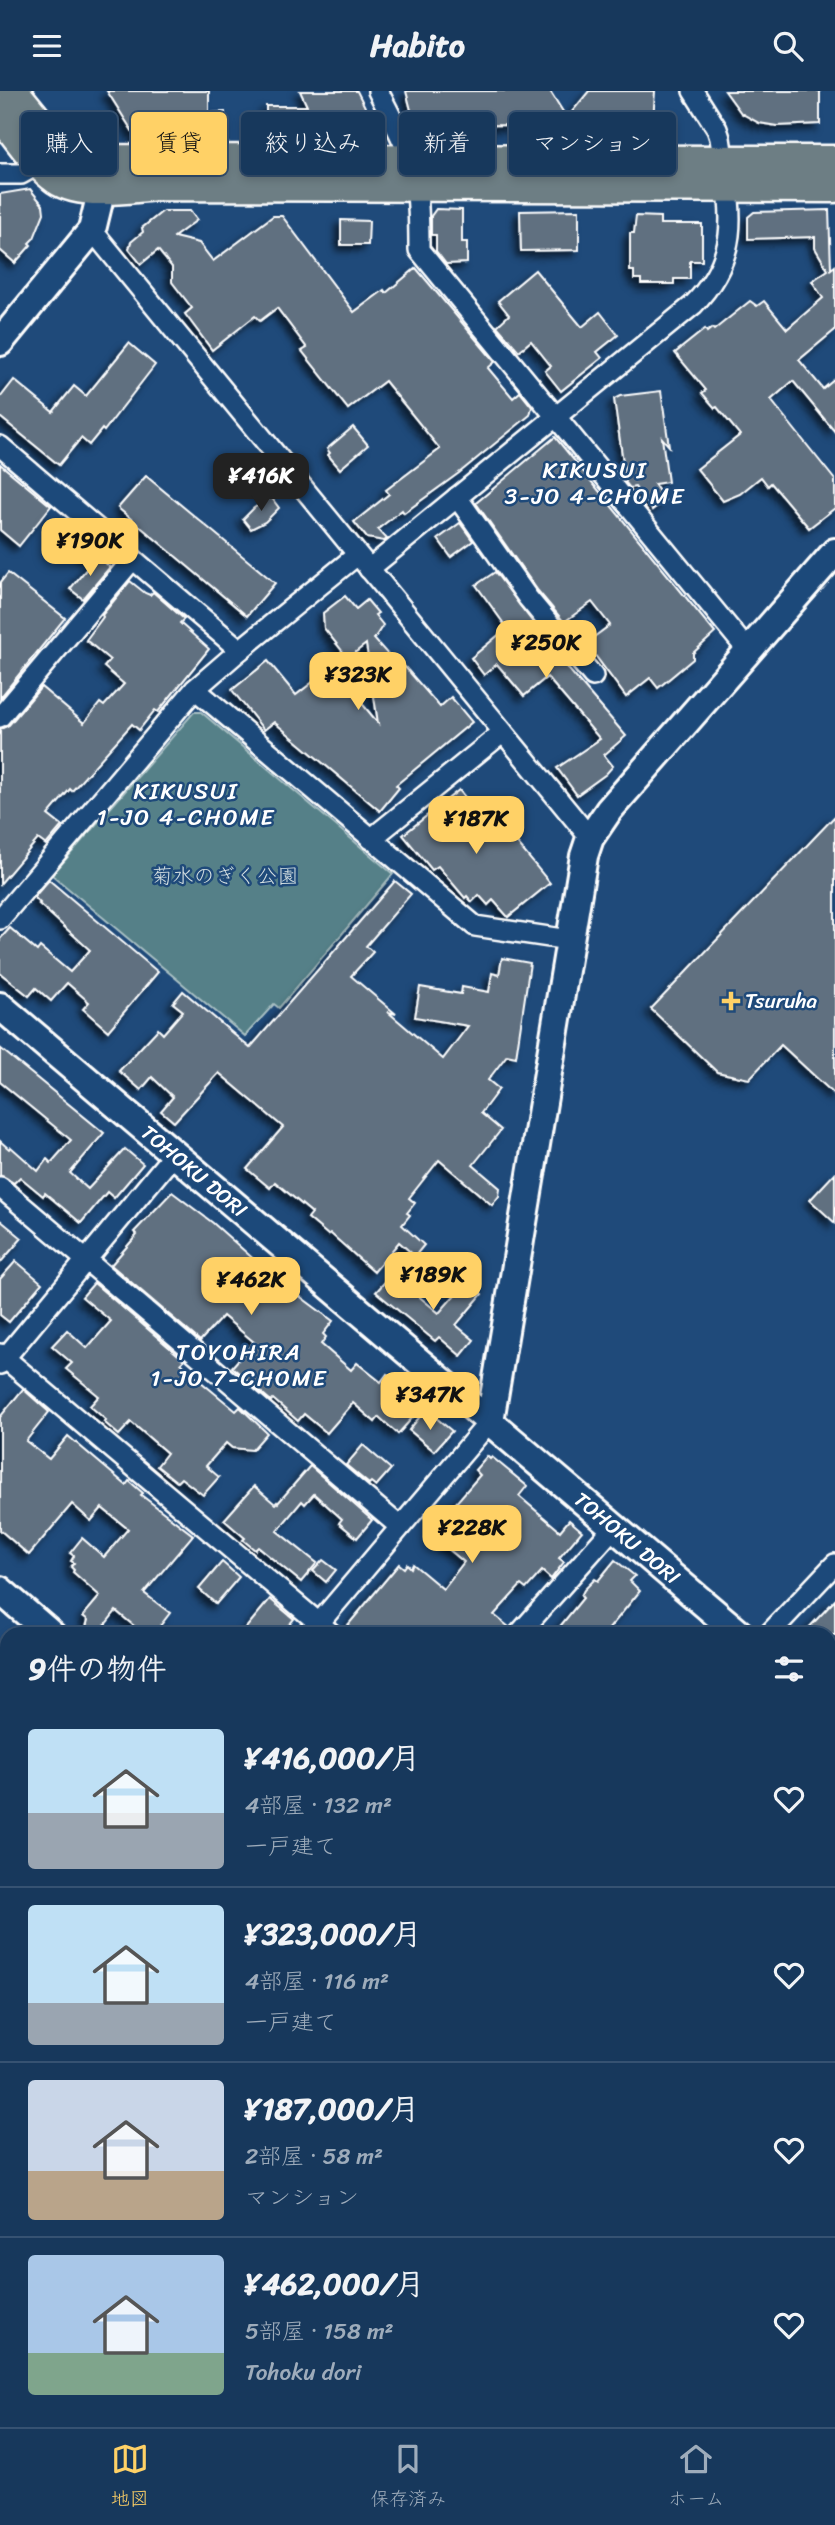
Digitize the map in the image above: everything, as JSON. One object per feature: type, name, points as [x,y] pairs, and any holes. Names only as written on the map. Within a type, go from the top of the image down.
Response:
[{"type":"main road","points":[[13,91],[25,112]]},
{"type":"main road","points":[[0,114],[21,132]]},
{"type":"main road","points":[[117,161],[399,173]]},
{"type":"main road","points":[[495,174],[726,174],[835,161]]},
{"type":"main road","points":[[726,174],[835,187]]},
{"type":"main road","points":[[53,175],[54,178],[71,185],[102,189],[399,175]]},
{"type":"street","points":[[378,91],[399,133]]},
{"type":"street","points":[[0,919],[195,689],[240,650],[457,497],[705,292],[719,272],[727,248],[731,210],[717,129],[693,91]]},
{"type":"street","points":[[0,174],[21,174]]},
{"type":"street","points":[[0,342],[92,230],[106,175]]},
{"type":"street","points":[[413,175],[419,204],[419,250],[748,652]]},
{"type":"street","points":[[92,230],[590,838]]},
{"type":"street","points":[[0,446],[240,650]]},
{"type":"street","points":[[457,497],[528,598],[593,676]]},
{"type":"street","points":[[322,1627],[400,1526],[490,1421],[569,940],[584,856],[590,838],[609,810],[835,552]]},
{"type":"street","points":[[0,717],[133,559]]},
{"type":"street","points":[[195,689],[475,926],[569,940]]},
{"type":"street","points":[[371,839],[502,733]]},
{"type":"street","name":"TOHOKU DORI","points":[[0,1006],[732,1627]]},
{"type":"street","points":[[174,1154],[2,1358],[316,1627]]},
{"type":"street","points":[[0,1187],[400,1526]]},
{"type":"street","points":[[525,1627],[614,1527]]},
{"type":"street","points":[[776,1627],[835,1564]]},
{"type":"street","points":[[0,1590],[43,1627]]},
{"type":"green space","name":"菊水のぎく公園","points":[[194,712],[201,712],[393,874],[279,1008],[274,1004],[245,1036],[52,875]]},
{"type":"building","points":[[107,91],[209,91],[209,112],[131,112],[131,129]]},
{"type":"building","points":[[300,91],[357,91],[368,112],[266,112],[266,106],[307,106]]},
{"type":"building","points":[[406,91],[550,91],[563,112],[509,112],[509,125],[495,125],[495,112],[411,112]]},
{"type":"building","points":[[589,91],[655,91],[654,112],[572,112]]},
{"type":"building","points":[[725,91],[820,91],[820,124],[777,126],[759,123],[741,113]]},
{"type":"building","points":[[30,189],[43,205],[44,213],[34,238],[29,243],[31,245],[15,263],[0,250],[0,194]]},
{"type":"building","points":[[436,209],[462,210],[462,242],[467,242],[467,263],[446,264],[436,251],[436,235],[431,235],[431,216]]},
{"type":"building","points":[[579,210],[579,250],[521,251],[520,211]]},
{"type":"building","points":[[829,210],[831,269],[835,266],[835,330],[799,360],[823,389],[835,379],[835,432],[793,381],[771,400],[835,480],[835,508],[809,528],[771,483],[768,486],[761,477],[740,494],[723,501],[697,469],[740,435],[702,393],[706,390],[675,353],[705,329],[707,332],[712,328],[714,330],[750,301],[757,306],[764,301],[787,329],[823,298],[812,281],[828,270],[815,248],[815,237],[748,239],[748,217],[754,212]]},
{"type":"building","points":[[163,211],[190,211],[197,220],[174,237],[199,243],[213,261],[273,216],[282,216],[354,312],[384,290],[386,293],[416,268],[495,362],[488,368],[513,398],[520,392],[532,407],[530,415],[459,473],[378,529],[387,539],[384,541],[367,538],[354,522],[389,494],[386,490],[440,449],[385,381],[348,409],[302,351],[307,348],[277,308],[260,321],[255,316],[212,350],[185,314],[192,308],[172,282],[172,267],[158,250],[141,264],[129,249],[131,242],[143,232],[142,228]]},
{"type":"building","points":[[636,216],[660,217],[660,224],[702,224],[702,261],[690,261],[690,279],[674,279],[674,284],[641,284],[641,279],[634,279],[634,271],[630,271],[630,233],[634,233]]},
{"type":"building","points":[[341,220],[369,221],[368,245],[341,245]]},
{"type":"building","points":[[535,270],[582,327],[600,312],[618,335],[597,352],[602,358],[561,391],[545,371],[551,366],[531,341],[519,351],[497,326],[509,315],[498,301]]},
{"type":"building","points":[[129,343],[155,365],[104,431],[102,429],[89,445],[81,438],[59,465],[0,417],[0,398],[14,380],[53,412],[74,386],[86,396]]},
{"type":"building","points":[[661,391],[669,446],[662,438],[668,482],[654,484],[665,500],[652,510],[635,487],[630,488],[626,483],[614,399]]},
{"type":"building","points":[[353,427],[368,445],[340,469],[328,455],[330,453],[327,449]]},
{"type":"building","points":[[555,437],[715,633],[693,653],[693,659],[658,688],[650,678],[626,697],[586,643],[610,625],[592,602],[564,622],[538,591],[476,503]]},
{"type":"building","points":[[0,464],[51,506],[19,546],[0,530]]},
{"type":"building","points":[[146,476],[275,583],[247,616],[118,508]]},
{"type":"building","points":[[271,497],[279,508],[265,522],[251,529],[243,519]]},
{"type":"building","points":[[460,523],[473,541],[451,557],[438,539]]},
{"type":"building","points":[[83,535],[95,545],[86,557],[73,547]]},
{"type":"building","points":[[97,556],[110,567],[83,599],[70,589]]},
{"type":"building","points":[[495,572],[565,665],[626,736],[604,755],[613,766],[577,795],[557,768],[600,739],[547,677],[524,696],[497,664],[484,675],[471,658],[507,628],[476,585]]},
{"type":"building","points":[[8,573],[65,618],[0,698],[0,583]]},
{"type":"building","points":[[130,581],[145,593],[150,595],[153,592],[184,619],[180,623],[209,649],[158,712],[155,710],[139,730],[132,724],[72,791],[70,789],[48,815],[62,826],[46,845],[38,839],[0,884],[0,729],[9,725],[41,687],[84,723],[100,703],[104,706],[124,684],[104,667],[110,660],[86,640],[102,615]]},
{"type":"building","points":[[345,596],[356,609],[367,600],[378,613],[375,615],[383,625],[374,639],[398,666],[399,664],[403,669],[405,667],[440,707],[451,697],[472,722],[396,785],[399,788],[380,811],[274,722],[264,730],[232,690],[268,661],[296,695],[322,675],[336,692],[346,684],[378,723],[366,644],[348,658],[324,628],[323,613]]},
{"type":"building","points":[[459,790],[494,832],[502,825],[550,883],[508,917],[493,900],[488,905],[479,895],[472,902],[467,896],[465,898],[438,866],[432,870],[403,835]]},
{"type":"building","points":[[835,816],[835,1095],[781,1045],[749,1079],[717,1072],[651,1009]]},
{"type":"building","points":[[49,880],[158,972],[108,1031],[83,1009],[89,1002],[67,983],[51,1001],[36,988],[29,996],[0,973],[0,939],[10,928],[37,951],[40,947],[70,972],[90,950],[34,897]]},
{"type":"building","points":[[395,881],[411,894],[366,946],[373,952],[351,976],[443,1059],[468,1026],[415,1017],[420,987],[461,994],[462,987],[489,992],[492,973],[499,975],[502,958],[530,963],[516,1057],[507,1055],[488,1080],[499,1089],[481,1113],[501,1130],[473,1165],[500,1188],[499,1196],[492,1205],[439,1160],[409,1198],[415,1203],[402,1225],[424,1245],[415,1256],[399,1242],[374,1272],[330,1233],[328,1235],[308,1218],[312,1213],[275,1182],[270,1188],[247,1169],[283,1127],[219,1073],[174,1122],[161,1111],[173,1097],[152,1077],[141,1090],[119,1071],[158,1029],[163,1034],[183,1011],[173,1003],[183,991],[250,1048]]},
{"type":"building","points":[[0,1048],[104,1133],[70,1173],[88,1189],[125,1149],[143,1164],[114,1198],[107,1192],[81,1223],[45,1193],[43,1196],[20,1177],[14,1183],[0,1175],[0,1141],[9,1149],[11,1147],[38,1171],[47,1159],[51,1163],[71,1140],[0,1082]]},
{"type":"building","points":[[835,1173],[835,1223],[810,1200]]},
{"type":"building","points":[[172,1192],[213,1223],[293,1294],[294,1292],[333,1321],[323,1334],[326,1337],[321,1344],[351,1370],[357,1363],[381,1382],[387,1374],[404,1388],[393,1400],[413,1417],[398,1434],[379,1417],[375,1422],[353,1403],[327,1433],[304,1414],[298,1421],[232,1367],[254,1342],[223,1316],[200,1341],[111,1265],[137,1235],[134,1232]]},
{"type":"building","points":[[0,1220],[22,1238],[0,1263]]},
{"type":"building","points":[[16,1261],[42,1283],[9,1322],[0,1315],[0,1279]]},
{"type":"building","points":[[392,1274],[439,1313],[467,1281],[482,1294],[456,1325],[474,1340],[461,1356],[439,1337],[435,1341],[376,1292]]},
{"type":"building","points":[[94,1283],[184,1360],[181,1363],[200,1381],[236,1411],[240,1407],[267,1433],[252,1450],[232,1448],[226,1443],[206,1466],[219,1477],[203,1495],[181,1478],[177,1482],[157,1466],[167,1453],[131,1422],[119,1435],[104,1422],[106,1420],[90,1406],[99,1396],[66,1369],[72,1363],[52,1346],[67,1330],[87,1348],[111,1321],[82,1297]]},
{"type":"building","points":[[23,1389],[49,1412],[26,1441],[49,1459],[68,1436],[126,1485],[129,1481],[143,1493],[141,1495],[193,1535],[144,1593],[170,1613],[159,1627],[135,1627],[116,1611],[103,1627],[86,1627],[88,1620],[83,1616],[100,1596],[73,1572],[71,1567],[74,1563],[71,1561],[74,1556],[70,1553],[82,1538],[104,1557],[128,1529],[102,1508],[91,1521],[72,1504],[29,1555],[0,1530],[0,1417]]},
{"type":"building","points":[[422,1414],[431,1422],[435,1417],[452,1431],[434,1451],[409,1430]]},
{"type":"building","points":[[363,1445],[391,1469],[376,1486],[371,1482],[369,1484],[346,1465]]},
{"type":"building","points":[[487,1456],[490,1459],[492,1457],[527,1486],[519,1496],[560,1531],[569,1520],[582,1531],[559,1558],[564,1562],[551,1579],[542,1571],[526,1589],[521,1585],[494,1615],[509,1627],[350,1627],[348,1625],[399,1564],[404,1568],[407,1564],[411,1568],[413,1564],[443,1589],[464,1562],[434,1537],[459,1507],[455,1504],[480,1475],[475,1470]]},
{"type":"building","points":[[310,1466],[372,1520],[357,1538],[339,1523],[342,1519],[314,1494],[305,1504],[302,1501],[277,1531],[317,1563],[301,1582],[258,1547],[255,1550],[224,1520],[254,1486],[275,1504],[278,1503]]},
{"type":"building","points":[[323,1560],[336,1570],[326,1582],[313,1571]]},
{"type":"building","points":[[615,1560],[635,1576],[630,1581],[640,1591],[611,1627],[559,1627],[583,1598],[581,1596],[584,1590],[595,1579],[598,1581]]},
{"type":"building","points":[[222,1562],[239,1577],[216,1604],[199,1589]]},
{"type":"building","points":[[270,1599],[294,1619],[288,1627],[247,1627]]},
{"type":"building","points":[[835,1600],[835,1627],[810,1627]]},
{"type":"place","name":"Tsuruha","points":[[731,1001]]},
{"type":"district","name":"KIKUSUI 3-JO 4-CHOME","points":[[595,483]]},
{"type":"district","name":"KIKUSUI 1-JO 4-CHOME","points":[[186,804]]},
{"type":"district","name":"TOYOHIRA 1-JO 7-CHOME","points":[[239,1365]]}]
